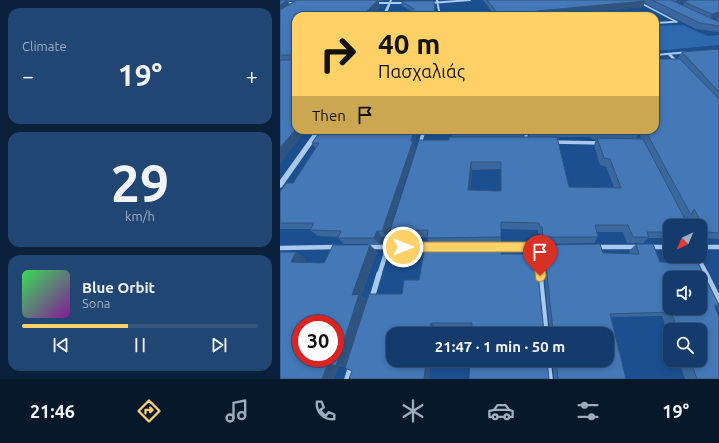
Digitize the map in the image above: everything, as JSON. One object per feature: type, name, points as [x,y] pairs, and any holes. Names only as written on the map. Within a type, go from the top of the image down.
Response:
[{"type":"street","points":[[429,3],[437,1],[470,0]]},
{"type":"street","points":[[635,0],[658,12]]},
{"type":"street","points":[[386,12],[390,1]]},
{"type":"street","points":[[373,3],[390,1],[409,3]]},
{"type":"street","points":[[437,1],[439,12]]},
{"type":"street","points":[[280,3],[300,3],[293,7]]},
{"type":"street","points":[[659,13],[677,22],[659,23]]},
{"type":"street","points":[[659,55],[698,51]]},
{"type":"street","points":[[669,54],[680,65]]},
{"type":"street","points":[[280,185],[316,134]]},
{"type":"street","points":[[418,150],[423,134]]},
{"type":"street","points":[[526,134],[526,141]]},
{"type":"street","points":[[420,142],[428,142]]},
{"type":"street","points":[[519,142],[534,142]]},
{"type":"street","points":[[549,142],[602,143]]},
{"type":"street","points":[[370,306],[395,225]]},
{"type":"street","points":[[365,247],[435,247]]},
{"type":"street","points":[[490,247],[553,247]]},
{"type":"street","points":[[537,247],[545,327]]},
{"type":"street","points":[[592,247],[663,247]]},
{"type":"street","points":[[707,247],[719,247]]},
{"type":"street","points":[[280,248],[342,248]]},
{"type":"street","points":[[700,263],[719,300]]},
{"type":"street","points":[[347,379],[354,357]]},
{"type":"street","points":[[549,367],[550,379]]},
{"type":"shaded area","points":[[683,25],[707,36],[719,35],[719,45],[659,51],[659,26]]},
{"type":"building","points":[[280,0],[287,0],[280,5]]},
{"type":"building","points":[[297,0],[378,0],[366,12],[292,12],[292,55],[280,55],[280,10]]},
{"type":"building","points":[[487,0],[645,1],[537,11],[538,12],[497,12]]},
{"type":"building","points":[[652,0],[671,0],[719,22],[719,26],[700,23]]},
{"type":"building","points":[[689,0],[719,0],[719,12],[712,14],[684,2]]},
{"type":"building","points":[[401,1],[434,1],[435,12],[412,12],[414,9]]},
{"type":"building","points":[[719,49],[719,92],[682,52]]},
{"type":"building","points":[[659,59],[680,59],[719,99],[719,233],[707,232],[707,219],[700,219],[694,209],[691,215],[647,134],[659,134]]},
{"type":"building","points":[[292,60],[292,134],[280,148],[280,61]]},
{"type":"building","points":[[318,134],[413,134],[411,141],[413,141],[382,231],[377,231],[374,238],[338,238],[341,231],[310,230],[314,223],[280,223],[280,192],[286,183],[293,183],[319,143],[312,143]]},
{"type":"building","points":[[449,137],[557,137],[569,187],[621,188],[610,159],[604,158],[597,138],[643,139],[685,219],[663,219],[663,232],[647,232],[649,237],[633,237],[628,225],[595,225],[598,237],[543,237],[542,227],[540,227],[539,223],[501,222],[501,237],[427,238],[428,230],[390,231],[419,140],[449,140]],"holes":[[[471,162],[501,162],[501,191],[468,190]]]},
{"type":"building","points":[[600,244],[603,253],[639,254],[636,244],[653,244],[660,262],[698,263],[702,271],[663,271],[663,312],[610,314],[613,327],[553,327],[544,245]]},
{"type":"building","points":[[333,245],[370,245],[352,295],[359,294],[344,341],[344,315],[292,315],[292,367],[326,367],[322,379],[280,379],[280,252],[296,252],[291,262],[324,263]]},
{"type":"building","points":[[425,245],[501,245],[501,254],[536,254],[543,327],[472,327],[472,323],[431,323],[430,327],[386,327],[386,367],[425,367],[424,379],[349,379],[352,371],[345,368],[369,294],[402,294],[404,280],[419,280]]},
{"type":"building","points":[[707,281],[719,305],[714,305],[719,317],[719,379],[697,379],[693,367],[707,367],[707,323],[675,323],[672,315],[707,315]]},
{"type":"building","points":[[614,330],[626,379],[558,379],[557,367],[614,367]]},
{"type":"building","points":[[470,367],[548,367],[549,379],[469,379]]},
{"type":"route","points":[[403,247],[537,247],[540,276]]}]
